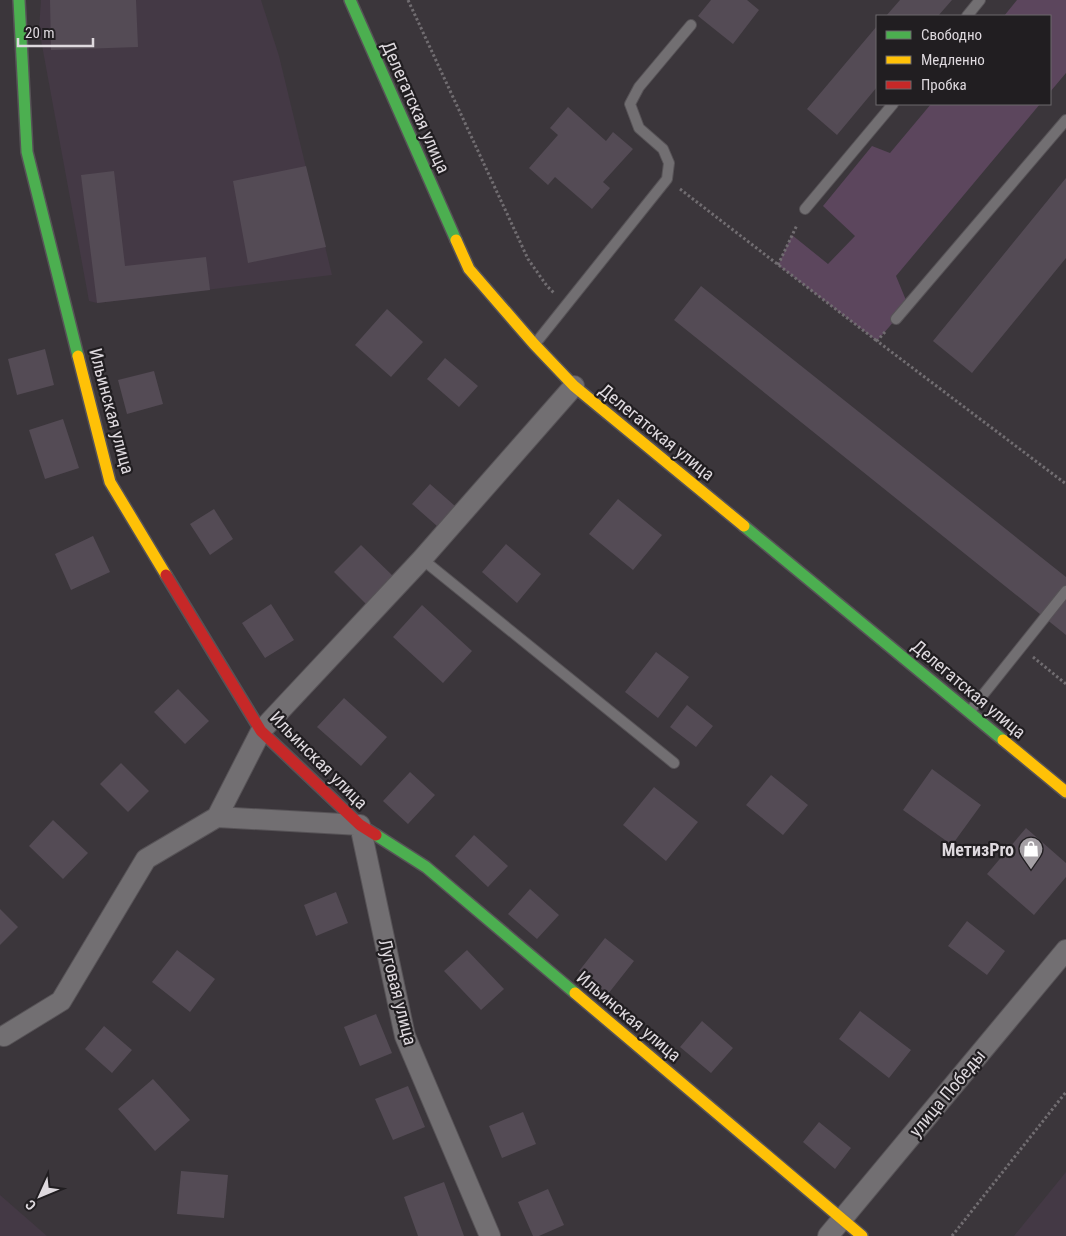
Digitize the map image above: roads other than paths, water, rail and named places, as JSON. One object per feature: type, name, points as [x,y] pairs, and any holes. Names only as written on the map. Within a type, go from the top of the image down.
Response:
[{"type":"street","name":"Ильинская улица","points":[[20,0],[27,152],[110,482],[261,732],[360,825],[426,867],[862,1236]]},
{"type":"street","name":"Делегатская улица","points":[[350,0],[469,269],[534,344],[574,386],[1066,792]]},
{"type":"street","points":[[2,1036],[62,1001],[146,860],[217,817],[261,732],[422,559],[574,386]]},
{"type":"street","points":[[217,817],[360,825]]},
{"type":"street","name":"Луговая улица","points":[[360,825],[405,1036],[490,1236]]},
{"type":"street","name":"улица Победы","points":[[828,1236],[1066,950]]},
{"type":"lane","points":[[968,15],[980,0]]},
{"type":"lane","points":[[534,344],[667,179],[669,164],[663,149],[639,128],[630,104],[639,87],[691,24]]},
{"type":"lane","points":[[806,209],[892,105]]},
{"type":"lane","points":[[896,319],[1066,120]]},
{"type":"lane","points":[[422,559],[674,763]]},
{"type":"lane","points":[[969,712],[1066,591]]},
{"type":"place","name":"МетизPro","points":[[1031,870]]}]
